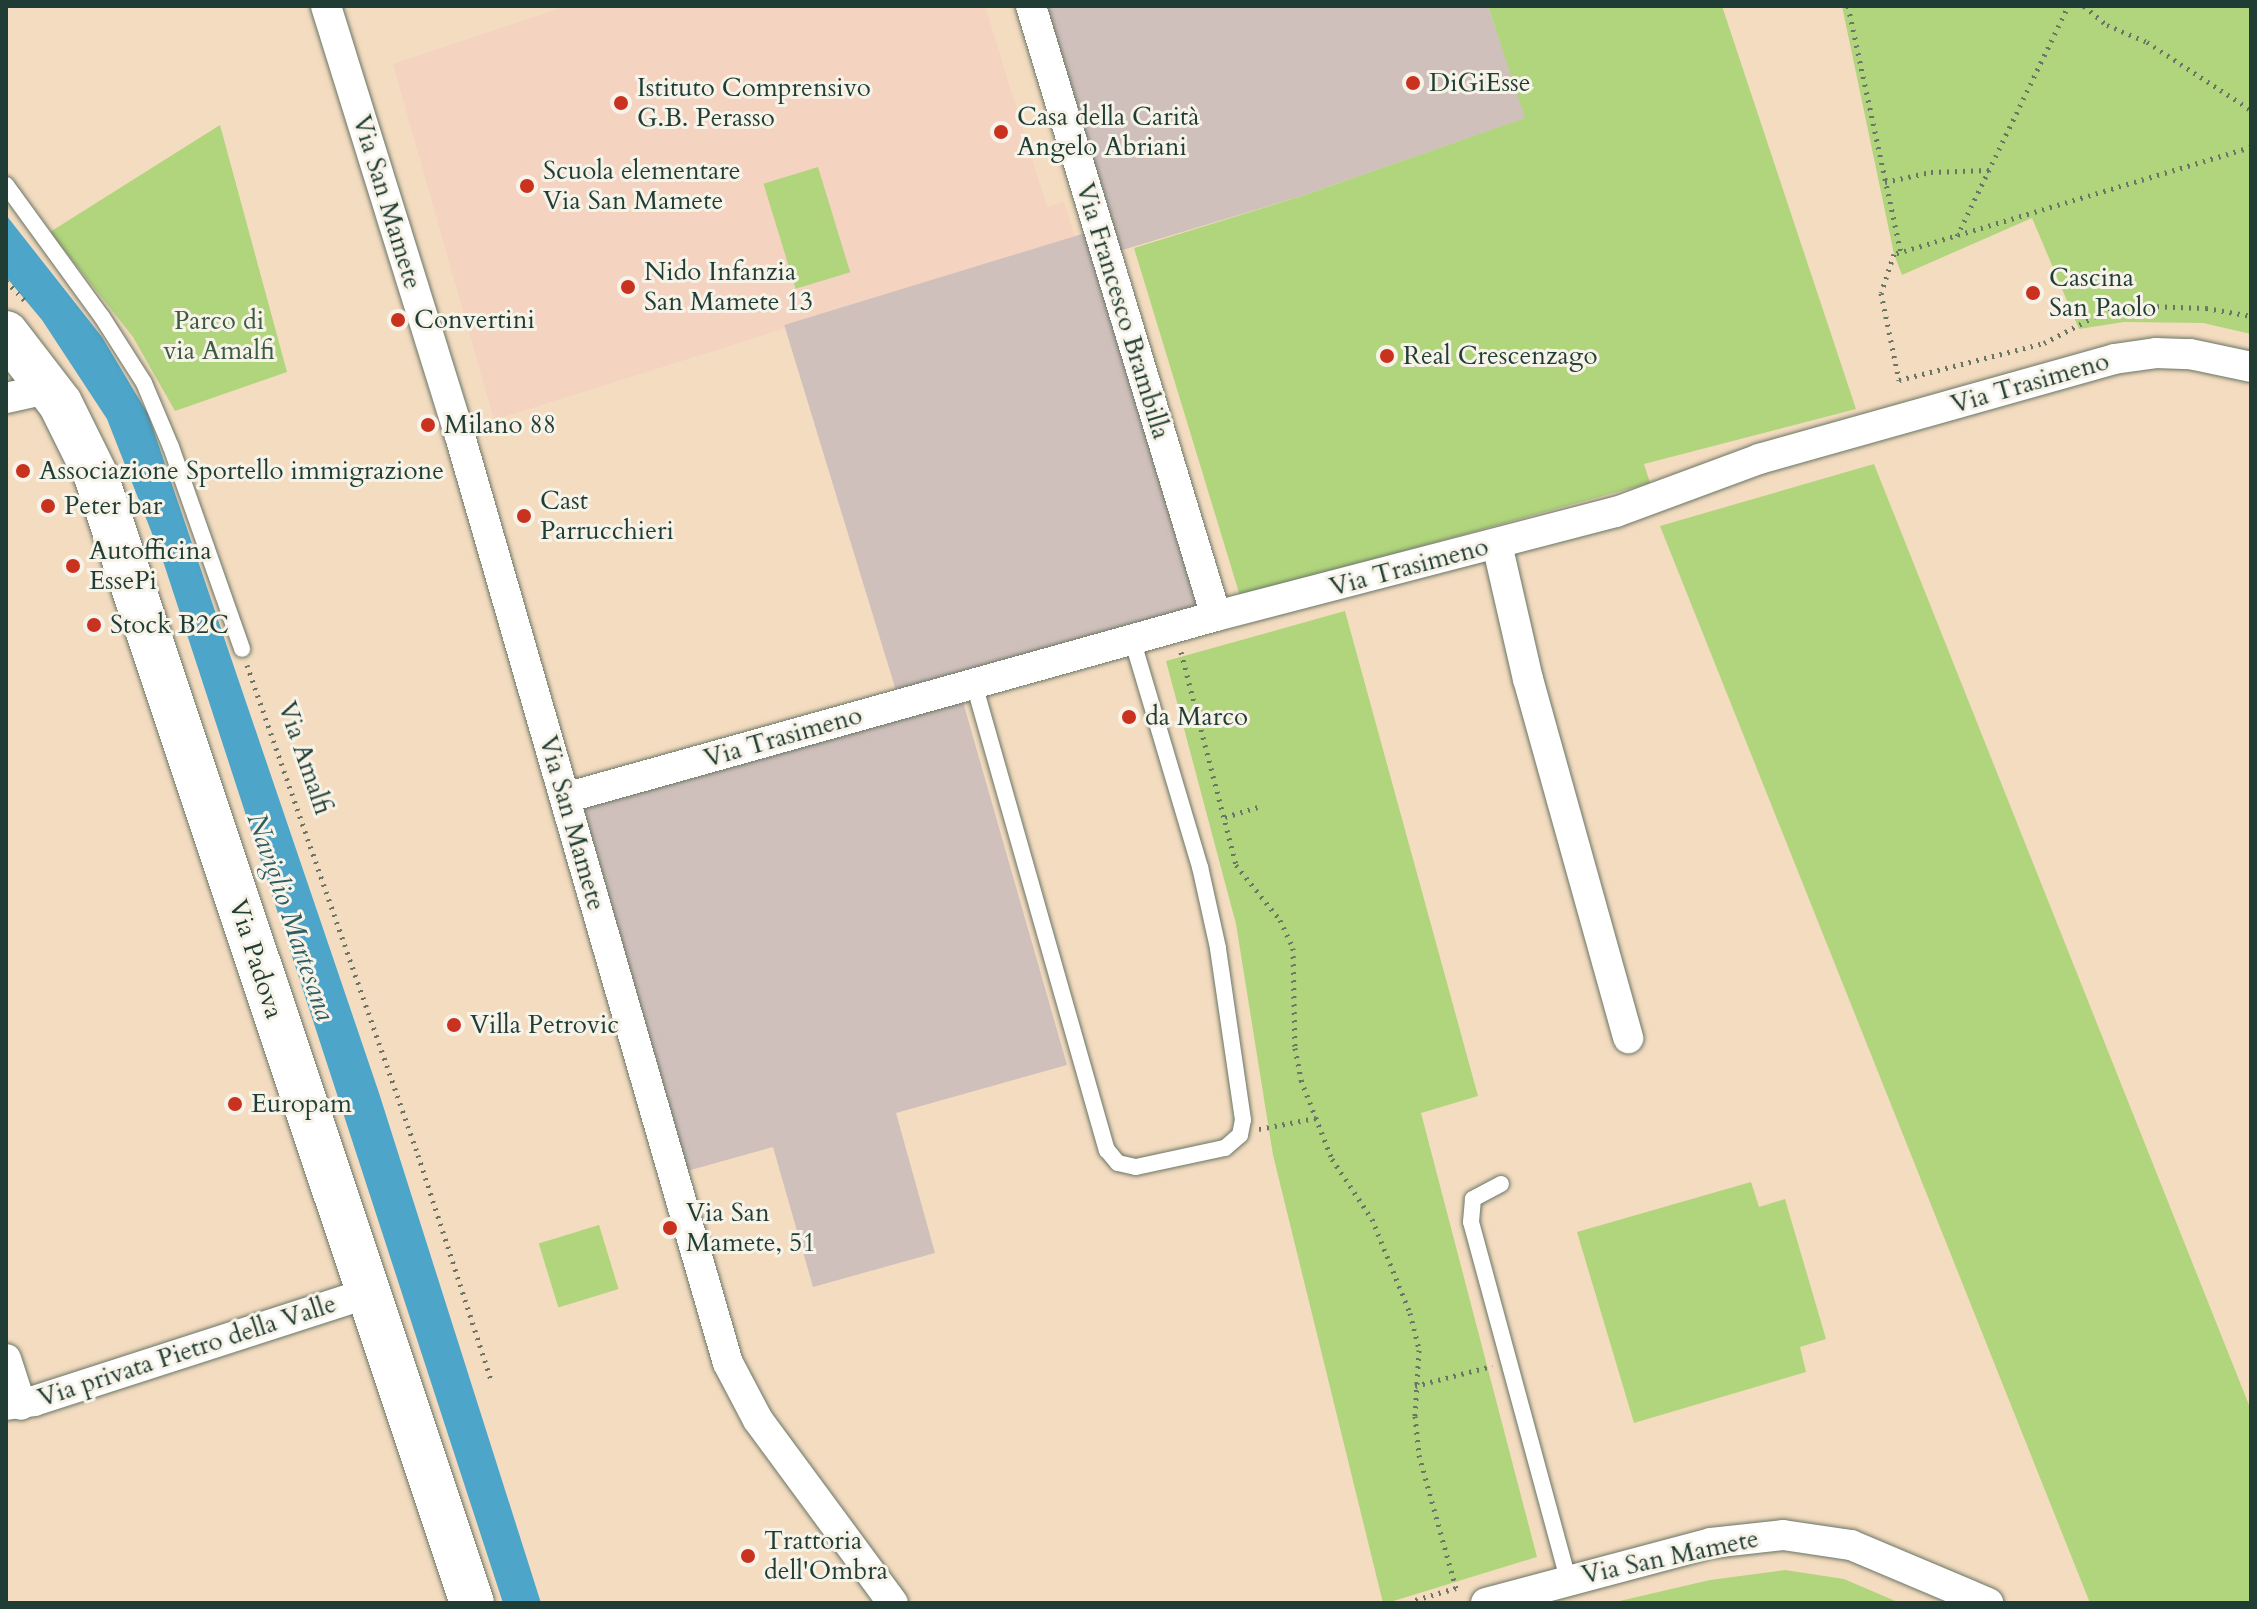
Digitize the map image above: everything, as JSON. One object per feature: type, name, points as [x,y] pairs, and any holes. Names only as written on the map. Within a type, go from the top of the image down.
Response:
[{"type":"street","name":"Via San Mamete","points":[[326,6],[435,355],[732,1373],[758,1420],[893,1603]]},
{"type":"street","name":"Via Francesco Brambilla","points":[[1031,6],[1216,616]]},
{"type":"street","name":"Via Padova","points":[[6,333],[51,388],[77,432],[96,476],[472,1603]]},
{"type":"street","name":"Via Trasimeno","points":[[565,798],[1216,616],[1646,503],[1759,459],[2114,359],[2156,353],[2190,354],[2251,367]]},
{"type":"street","points":[[6,398],[51,388]]},
{"type":"street","points":[[1497,544],[1528,679],[1628,1038]]},
{"type":"street","name":"Via privata Pietro della Valle","points":[[14,1405],[368,1293]]},
{"type":"street","points":[[6,1359],[14,1405]]},
{"type":"street","name":"Via San Mamete","points":[[1486,1603],[1711,1543],[1783,1535],[1851,1545],[1988,1603]]},
{"type":"lane","points":[[6,185],[102,317],[144,383],[171,447],[242,649]]},
{"type":"lane","points":[[974,684],[1100,1127],[1112,1158],[1126,1167],[1143,1167],[1225,1148],[1236,1142],[1242,1128],[1210,909],[1132,639]]},
{"type":"lane","points":[[1501,1184],[1473,1199],[1470,1214],[1568,1580]]},
{"type":"path","points":[[1848,6],[1897,254],[1881,293],[1899,380],[2044,343],[2117,305],[2206,308],[2251,316]]},
{"type":"path","points":[[1957,236],[2068,6]]},
{"type":"path","points":[[2084,6],[2107,25],[2147,42],[2251,110]]},
{"type":"path","points":[[1897,254],[2251,147]]},
{"type":"path","points":[[1885,182],[1931,172],[1989,170]]},
{"type":"path","name":"Via Amalfi","points":[[242,649],[418,1155],[491,1380]]},
{"type":"path","points":[[1181,651],[1236,865],[1280,920],[1293,948],[1295,1048],[1301,1080],[1332,1159],[1372,1219],[1410,1313],[1419,1350],[1415,1386],[1419,1455],[1456,1588],[1415,1600]]},
{"type":"path","points":[[1225,817],[1258,807]]},
{"type":"path","points":[[1242,1128],[1269,1129],[1316,1118]]},
{"type":"path","points":[[1415,1386],[1486,1367]]},
{"type":"shaded area","points":[[567,6],[985,6],[1047,207],[1064,202],[1075,237],[494,420],[393,64]]},
{"type":"shaded area","points":[[1031,6],[1488,6],[1526,118],[1305,195],[1106,255]]},
{"type":"shaded area","points":[[1095,230],[1212,612],[901,707],[784,325]]},
{"type":"shaded area","points":[[959,688],[1067,1065],[896,1113],[935,1253],[813,1287],[773,1147],[673,1175],[565,798]]},
{"type":"green space","name":"Real Crescenzago","points":[[1488,6],[1722,6],[1856,409],[1644,464],[1650,483],[1240,596],[1134,248],[1305,195],[1525,118]]},
{"type":"green space","points":[[1842,6],[2251,6],[2251,334],[2203,323],[2124,322],[2079,329],[2032,218],[1902,275],[1894,254]]},
{"type":"green space","name":"Parco di via Amalfi","points":[[220,125],[287,372],[175,411],[133,337],[50,232]]},
{"type":"green space","points":[[818,167],[850,272],[796,289],[763,184]]},
{"type":"green space","points":[[1874,464],[2251,1410],[2251,1603],[2090,1603],[1660,526]]},
{"type":"green space","points":[[1345,611],[1478,1096],[1421,1113],[1537,1557],[1387,1603],[1383,1603],[1273,1155],[1236,924],[1166,661]]},
{"type":"green space","points":[[1751,1182],[1759,1207],[1785,1199],[1826,1339],[1800,1347],[1806,1372],[1634,1423],[1577,1232]]},
{"type":"green space","points":[[599,1225],[619,1289],[558,1307],[539,1243]]},
{"type":"green space","points":[[1785,1570],[1844,1579],[1900,1603],[1611,1603],[1710,1580]]},
{"type":"water","name":"Naviglio Martesana","points":[[6,215],[102,337],[148,414],[379,1093],[541,1603],[503,1603],[164,564],[107,419],[42,320],[6,277]]},
{"type":"place","name":"DiGiEsse","points":[[1413,83]]},
{"type":"place","name":"Istituto Comprensivo G.B. Perasso","points":[[621,103]]},
{"type":"place","name":"Casa della Carità Angelo Abriani","points":[[1001,132]]},
{"type":"place","name":"Scuola elementare Via San Mamete","points":[[527,186]]},
{"type":"place","name":"Nido Infanzia San Mamete 13","points":[[628,287]]},
{"type":"place","name":"Cascina San Paolo","points":[[2033,293]]},
{"type":"place","name":"Convertini","points":[[398,320]]},
{"type":"place","name":"Real Crescenzago","points":[[1387,356]]},
{"type":"place","name":"Milano 88","points":[[428,425]]},
{"type":"place","name":"Associazione Sportello immigrazione","points":[[23,471]]},
{"type":"place","name":"Peter bar","points":[[48,506]]},
{"type":"place","name":"Cast Parrucchieri","points":[[524,516]]},
{"type":"place","name":"Autofficina EssePi","points":[[73,566]]},
{"type":"place","name":"Stock B2C","points":[[94,625]]},
{"type":"place","name":"da Marco","points":[[1129,717]]},
{"type":"place","name":"Villa Petrovic","points":[[454,1025]]},
{"type":"place","name":"Europam","points":[[235,1104]]},
{"type":"place","name":"Via San Mamete, 51","points":[[670,1228]]},
{"type":"place","name":"Trattoria dell'Ombra","points":[[748,1556]]}]
